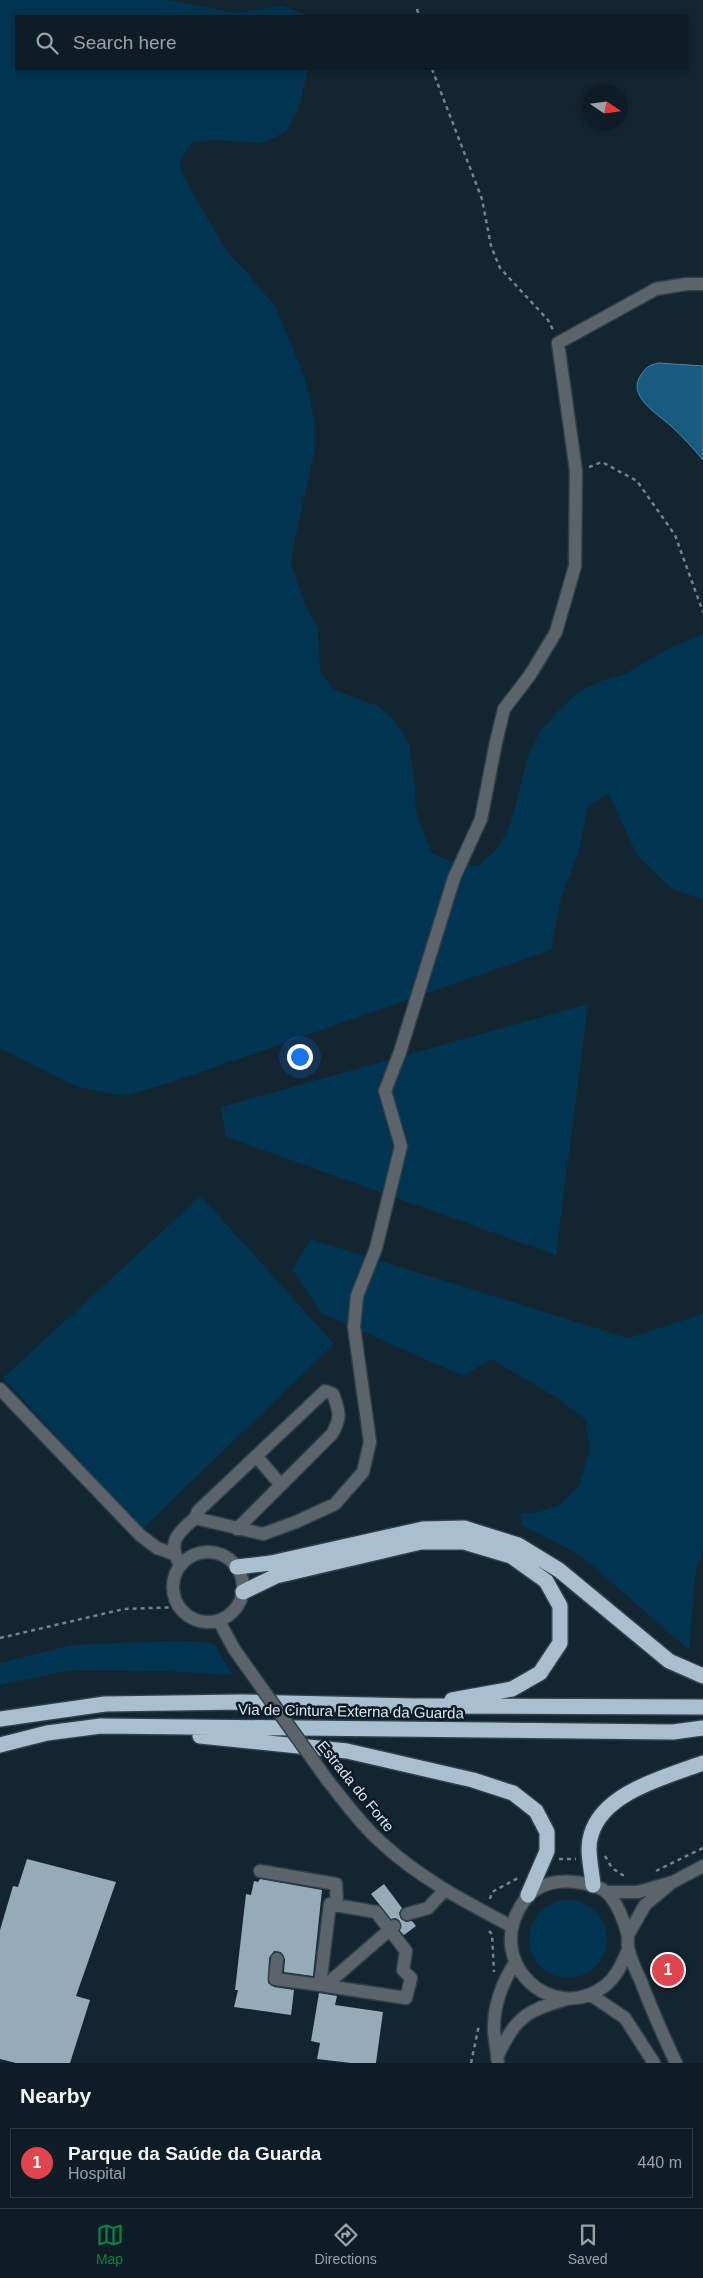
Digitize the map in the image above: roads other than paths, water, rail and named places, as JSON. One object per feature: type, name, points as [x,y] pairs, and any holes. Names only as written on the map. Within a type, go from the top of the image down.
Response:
[{"type":"highway","points":[[237,1567],[271,1563],[422,1529],[464,1528],[518,1545],[543,1560],[559,1570],[669,1661],[703,1676]]},
{"type":"highway","points":[[243,1592],[276,1576],[421,1542],[464,1542],[511,1556],[546,1581],[560,1606],[560,1643],[540,1673],[512,1689],[414,1706]]},
{"type":"highway","name":"Via de Cintura Externa da Guarda","points":[[0,1719],[105,1704],[241,1702],[414,1706],[703,1706]]},
{"type":"highway","points":[[101,1726],[347,1751],[473,1780],[513,1793],[536,1811],[547,1832],[547,1850],[528,1895]]},
{"type":"highway","name":"Via de Cintura Externa da Guarda","points":[[0,1745],[47,1733],[101,1726],[673,1732],[703,1728]]},
{"type":"highway","points":[[600,1889],[591,1857],[590,1836],[600,1817],[629,1792],[703,1763]]},
{"type":"street","points":[[195,1518],[208,1519],[237,1529],[263,1534],[296,1522],[335,1504],[363,1472],[370,1442],[354,1327],[357,1296],[376,1248],[401,1146],[385,1091],[400,1052],[454,878],[481,819],[504,709],[530,675],[556,632],[575,566],[576,471],[558,343],[656,289],[686,284],[703,284]]},
{"type":"street","points":[[0,1388],[140,1535],[177,1560],[209,1552],[220,1554],[230,1559],[241,1575],[243,1592],[235,1610],[219,1621],[208,1623],[197,1621],[187,1616],[179,1608],[174,1597],[173,1586],[177,1560],[174,1542],[182,1529],[195,1518],[198,1511],[325,1391],[333,1394],[339,1411],[338,1422],[332,1434],[237,1529]]},
{"type":"street","points":[[256,1456],[281,1485]]},
{"type":"street","name":"Estrada do Forte","points":[[219,1621],[234,1650],[328,1781],[363,1825],[408,1866],[445,1890],[511,1926]]},
{"type":"street","points":[[567,1999],[543,1992],[527,1980],[514,1962],[510,1946],[511,1926],[518,1909],[528,1895],[546,1884],[566,1880],[600,1889],[638,1892],[672,1882],[703,1866]]},
{"type":"street","points":[[260,1871],[336,1884],[337,1905]]},
{"type":"street","points":[[628,1935],[645,1905],[672,1882]]},
{"type":"street","points":[[600,1889],[619,1911],[628,1935],[628,1950],[652,2011],[676,2063]]},
{"type":"street","points":[[407,1914],[428,1908],[445,1890]]},
{"type":"street","points":[[277,1959],[275,1979],[406,1998],[411,1978],[403,1970],[406,1951],[392,1927],[376,1912],[330,1904],[323,1985]]},
{"type":"street","points":[[323,1985],[392,1927]]},
{"type":"street","points":[[498,2060],[509,2032],[520,2018],[541,2006],[591,1995],[607,1984],[619,1970],[628,1950]]},
{"type":"street","points":[[498,2060],[494,2030],[497,2004],[506,1976],[514,1962]]},
{"type":"street","points":[[591,1995],[626,2018],[654,2063]]},
{"type":"place","name":"Parque da Saúde da Guarda","points":[[668,1970]]}]
